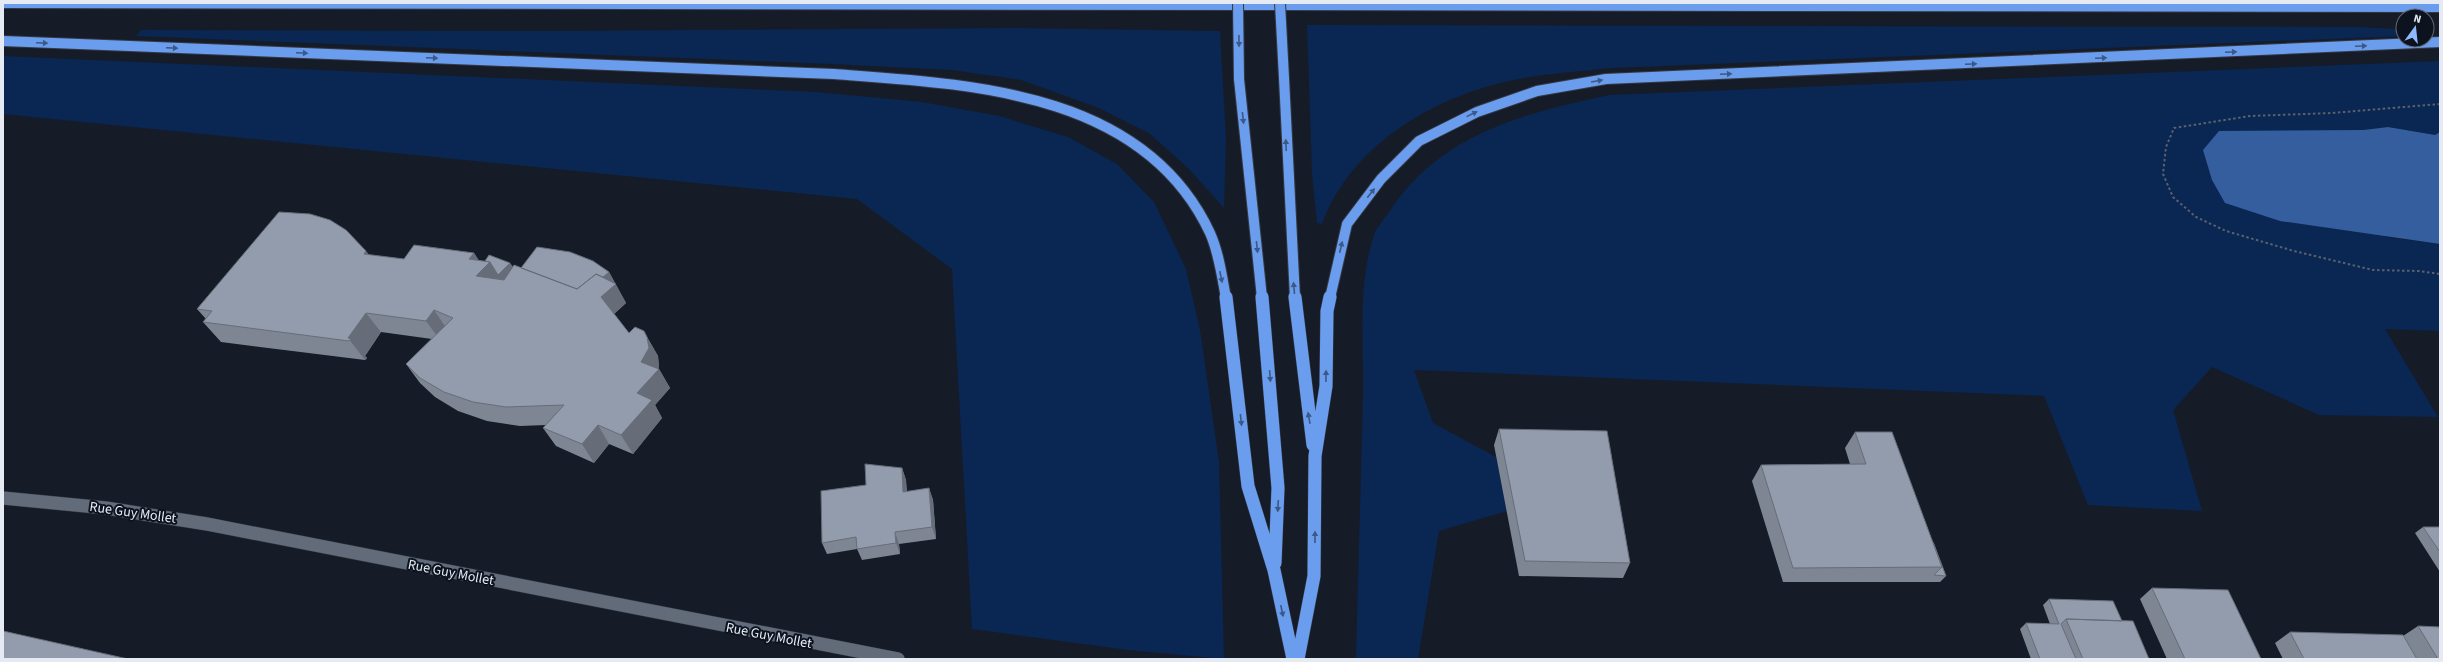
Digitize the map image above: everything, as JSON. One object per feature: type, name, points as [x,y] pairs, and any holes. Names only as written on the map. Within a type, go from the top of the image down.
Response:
[{"type":"highway","points":[[3,3],[2440,6]]},
{"type":"highway","points":[[1238,3],[1239,79],[1265,322],[1278,488],[1274,572]]},
{"type":"highway","points":[[1280,3],[1284,78],[1288,221],[1303,383],[1315,456]]},
{"type":"highway","points":[[3,41],[834,74],[939,81],[996,89],[1056,106],[1107,126],[1149,154],[1184,188],[1213,239],[1232,325],[1248,487],[1274,572],[1293,659]]},
{"type":"highway","points":[[1298,659],[1314,576],[1315,456],[1326,386],[1327,312],[1347,224],[1381,180],[1419,141],[1477,112],[1537,91],[1606,79],[2440,42]]},
{"type":"street","name":"Rue Guy Mollet","points":[[3,498],[101,507],[205,523],[709,624],[898,659]]},
{"type":"path","points":[[2440,104],[2332,113],[2250,116],[2174,128],[2166,147],[2163,174],[2173,197],[2196,217],[2226,231],[2294,251],[2373,270],[2419,271],[2440,274]]},
{"type":"shaded area","points":[[1307,25],[2358,27],[2395,29],[2395,36],[1612,68],[1557,73],[1493,85],[1462,95],[1432,109],[1403,126],[1377,145],[1355,169],[1336,195],[1322,224],[1317,223],[1312,173]]},
{"type":"shaded area","points":[[1013,28],[1220,31],[1226,139],[1224,208],[1189,169],[1149,133],[1099,108],[1021,80],[952,70],[136,36],[141,30],[543,31]]},
{"type":"shaded area","points":[[3,56],[817,92],[922,102],[999,116],[1068,137],[1117,164],[1154,202],[1186,269],[1200,330],[1219,462],[1224,659],[1128,650],[972,629],[952,269],[857,199],[3,114]]},
{"type":"shaded area","points":[[2440,61],[2440,132],[2435,135],[2388,127],[2363,130],[2387,237],[2440,244],[2440,331],[2385,329],[2438,417],[2319,415],[2212,367],[2173,410],[2202,511],[2088,505],[2044,396],[1414,370],[1433,423],[1496,457],[1507,511],[1439,531],[1418,659],[1356,659],[1363,395],[1362,314],[1365,274],[1374,235],[1377,228],[1391,209],[1412,183],[1435,162],[1461,144],[1488,130],[1517,119],[1609,95]]},
{"type":"shaded area","points":[[2388,127],[2435,135],[2440,132],[2440,244],[2280,221],[2225,203],[2212,180],[2203,150],[2219,131],[2363,130]]},
{"type":"building","points":[[279,212],[310,214],[330,220],[346,230],[366,251],[364,254],[404,259],[414,245],[474,253],[469,259],[490,262],[476,276],[504,280],[514,265],[577,289],[596,274],[616,284],[601,297],[629,333],[635,327],[644,331],[647,337],[649,348],[641,362],[659,369],[637,393],[652,400],[621,435],[598,425],[582,444],[543,428],[564,405],[506,407],[473,402],[444,392],[420,378],[406,364],[453,318],[434,310],[426,321],[366,313],[348,338],[351,339],[349,341],[203,322],[212,311],[197,309]]},
{"type":"building","points":[[537,247],[570,252],[593,261],[609,272],[603,277],[596,274],[577,289],[521,268]]},
{"type":"building","points":[[489,255],[510,263],[498,275],[490,262],[485,261]]},
{"type":"building","points":[[1499,429],[1607,431],[1630,563],[1525,561]]},
{"type":"building","points":[[1855,432],[1892,432],[1942,567],[1793,568],[1761,465],[1866,464]]},
{"type":"building","points":[[865,464],[902,468],[903,492],[929,488],[932,527],[895,532],[896,543],[857,549],[856,537],[822,543],[821,491],[866,485]]},
{"type":"building","points":[[2423,527],[2440,527],[2440,552]]},
{"type":"building","points":[[1933,542],[1946,576],[1934,575],[1942,567]]},
{"type":"building","points":[[2152,588],[2228,590],[2261,659],[2185,659]]},
{"type":"building","points":[[2049,599],[2113,601],[2122,621],[2066,619],[2061,624],[2076,659],[2040,659],[2026,623],[2059,624]]},
{"type":"building","points":[[2066,619],[2133,621],[2149,659],[2083,659]]},
{"type":"building","points":[[2418,626],[2440,627],[2440,659],[2438,659]]},
{"type":"building","points":[[3,631],[128,659],[3,659]]},
{"type":"building","points":[[2290,632],[2403,635],[2417,659],[2304,659]]}]
